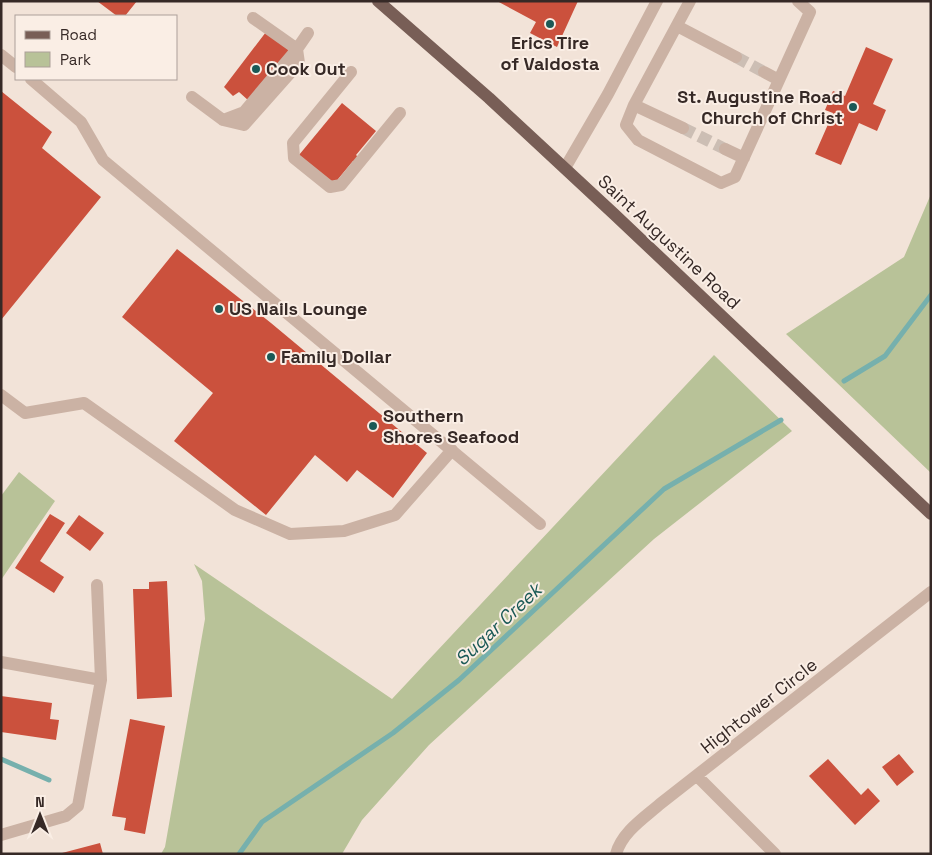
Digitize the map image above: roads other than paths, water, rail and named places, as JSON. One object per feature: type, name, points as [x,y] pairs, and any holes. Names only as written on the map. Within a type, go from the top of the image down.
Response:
[{"type":"main road","name":"Saint Augustine Road","points":[[378,1],[489,98],[565,168],[931,514]]},
{"type":"street","points":[[565,168],[608,94],[657,1]]},
{"type":"street","points":[[690,1],[634,105],[626,125],[638,140],[721,183],[735,177],[810,12],[798,1]]},
{"type":"street","points":[[254,18],[297,49]]},
{"type":"street","points":[[677,26],[736,57]]},
{"type":"street","points":[[192,97],[223,120],[244,112],[297,49],[308,33]]},
{"type":"street","points":[[1,55],[15,66]]},
{"type":"street","points":[[351,72],[293,143],[294,158],[330,187],[341,185],[400,113]]},
{"type":"street","points":[[764,72],[779,80]]},
{"type":"street","points":[[32,80],[81,122],[103,160],[540,524]]},
{"type":"street","points":[[634,105],[683,128]]},
{"type":"street","points":[[725,149],[744,158]]},
{"type":"street","points":[[1,395],[25,414],[84,403],[235,510],[290,534],[344,531],[395,515],[452,450]]},
{"type":"street","points":[[1,835],[66,816],[78,806],[101,680],[97,585]]},
{"type":"street","name":"Hightower Circle","points":[[616,854],[618,847],[634,826],[931,592]]},
{"type":"street","points":[[1,662],[101,680]]},
{"type":"street","points":[[697,776],[775,854]]},
{"type":"waterway","name":"Sugar Creek","points":[[844,381],[885,356],[931,295]]},
{"type":"waterway","name":"Sugar Creek","points":[[239,854],[262,822],[393,733],[459,680],[664,489],[781,420]]},
{"type":"waterway","points":[[1,759],[49,780]]},
{"type":"tunnel","points":[[736,57],[764,72]]},
{"type":"tunnel","points":[[683,128],[725,149]]},
{"type":"place","name":"Erics Tire of Valdosta","points":[[550,24]]},
{"type":"place","name":"Cook Out","points":[[256,69]]},
{"type":"place","name":"St. Augustine Road Church of Christ","points":[[853,107]]},
{"type":"place","name":"US Nails Lounge","points":[[219,309]]},
{"type":"place","name":"Family Dollar","points":[[271,357]]},
{"type":"place","name":"Southern Shores Seafood","points":[[373,426]]}]
